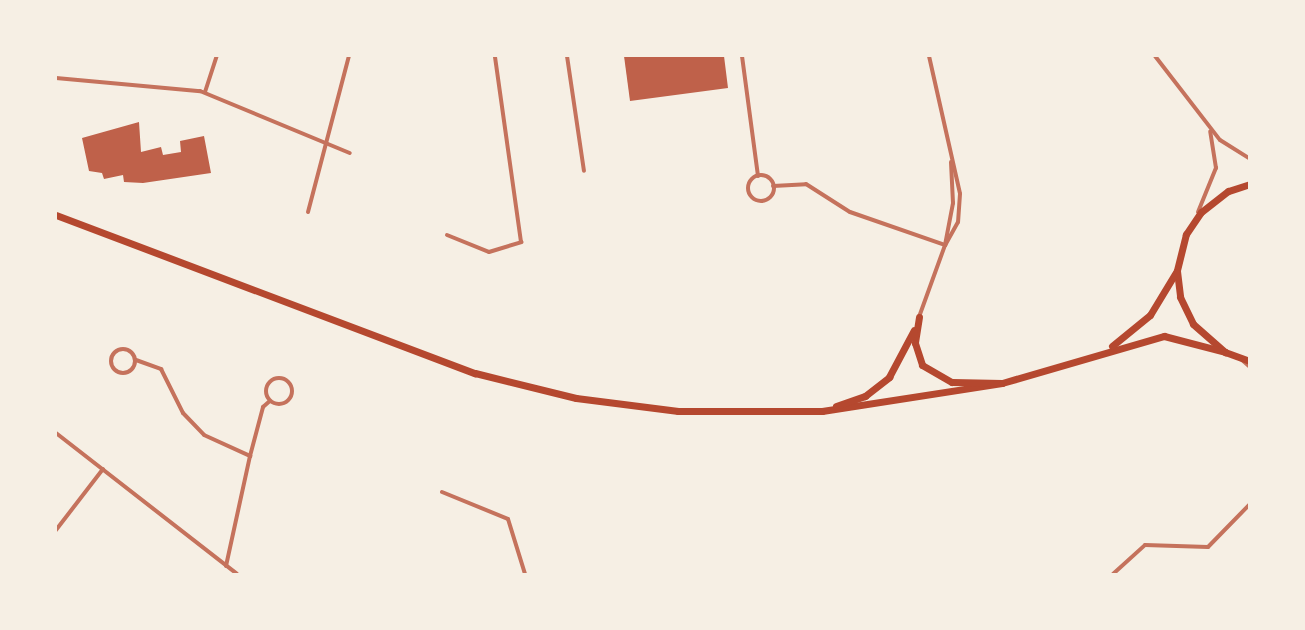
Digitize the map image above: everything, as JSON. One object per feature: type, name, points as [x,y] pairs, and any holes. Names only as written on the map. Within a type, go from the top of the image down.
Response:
[{"type":"highway","points":[[1107,349],[1150,315],[1177,271],[1192,223],[1213,201],[1250,184]]},
{"type":"highway","points":[[56,215],[486,376],[625,406],[738,414],[822,411],[1002,383],[1057,368],[1107,349],[1164,336],[1250,361]]},
{"type":"highway","points":[[1177,271],[1180,297],[1193,324],[1225,352]]},
{"type":"highway","points":[[822,411],[866,396],[889,377],[919,317]]},
{"type":"highway","points":[[919,317],[918,355],[933,375],[952,382],[1002,383]]},
{"type":"street","points":[[205,92],[217,56]]},
{"type":"street","points":[[308,212],[349,56]]},
{"type":"street","points":[[447,235],[489,252],[521,242],[495,56]]},
{"type":"street","points":[[567,56],[584,171]]},
{"type":"street","points":[[742,56],[758,176],[773,186],[806,184],[850,212],[945,245]]},
{"type":"street","points":[[919,317],[960,208],[929,56]]},
{"type":"street","points":[[1155,56],[1209,128],[1250,159]]},
{"type":"street","points":[[56,78],[205,92],[328,141],[350,153]]},
{"type":"street","points":[[1192,223],[1216,168],[1209,128]]},
{"type":"street","points":[[945,245],[953,203],[950,152]]},
{"type":"street","points":[[758,176],[747,188],[753,199],[766,200],[773,186]]},
{"type":"street","points":[[136,360],[120,374],[110,360],[121,350],[136,360],[161,369],[183,413],[204,435],[250,456]]},
{"type":"street","points":[[1241,359],[1250,367]]},
{"type":"street","points":[[226,566],[263,407],[270,401],[286,402],[292,394],[289,383],[273,380],[267,389],[270,401]]},
{"type":"street","points":[[56,433],[237,574]]},
{"type":"street","points":[[56,530],[103,470]]},
{"type":"street","points":[[442,492],[508,519],[525,574]]},
{"type":"street","points":[[1113,574],[1145,545],[1208,547],[1250,504]]},
{"type":"building","points":[[624,56],[724,56],[728,88],[630,101]]},
{"type":"building","points":[[139,122],[141,152],[161,147],[163,155],[181,152],[180,141],[204,136],[211,173],[143,183],[124,182],[123,175],[104,179],[102,173],[89,171],[82,138]]}]
